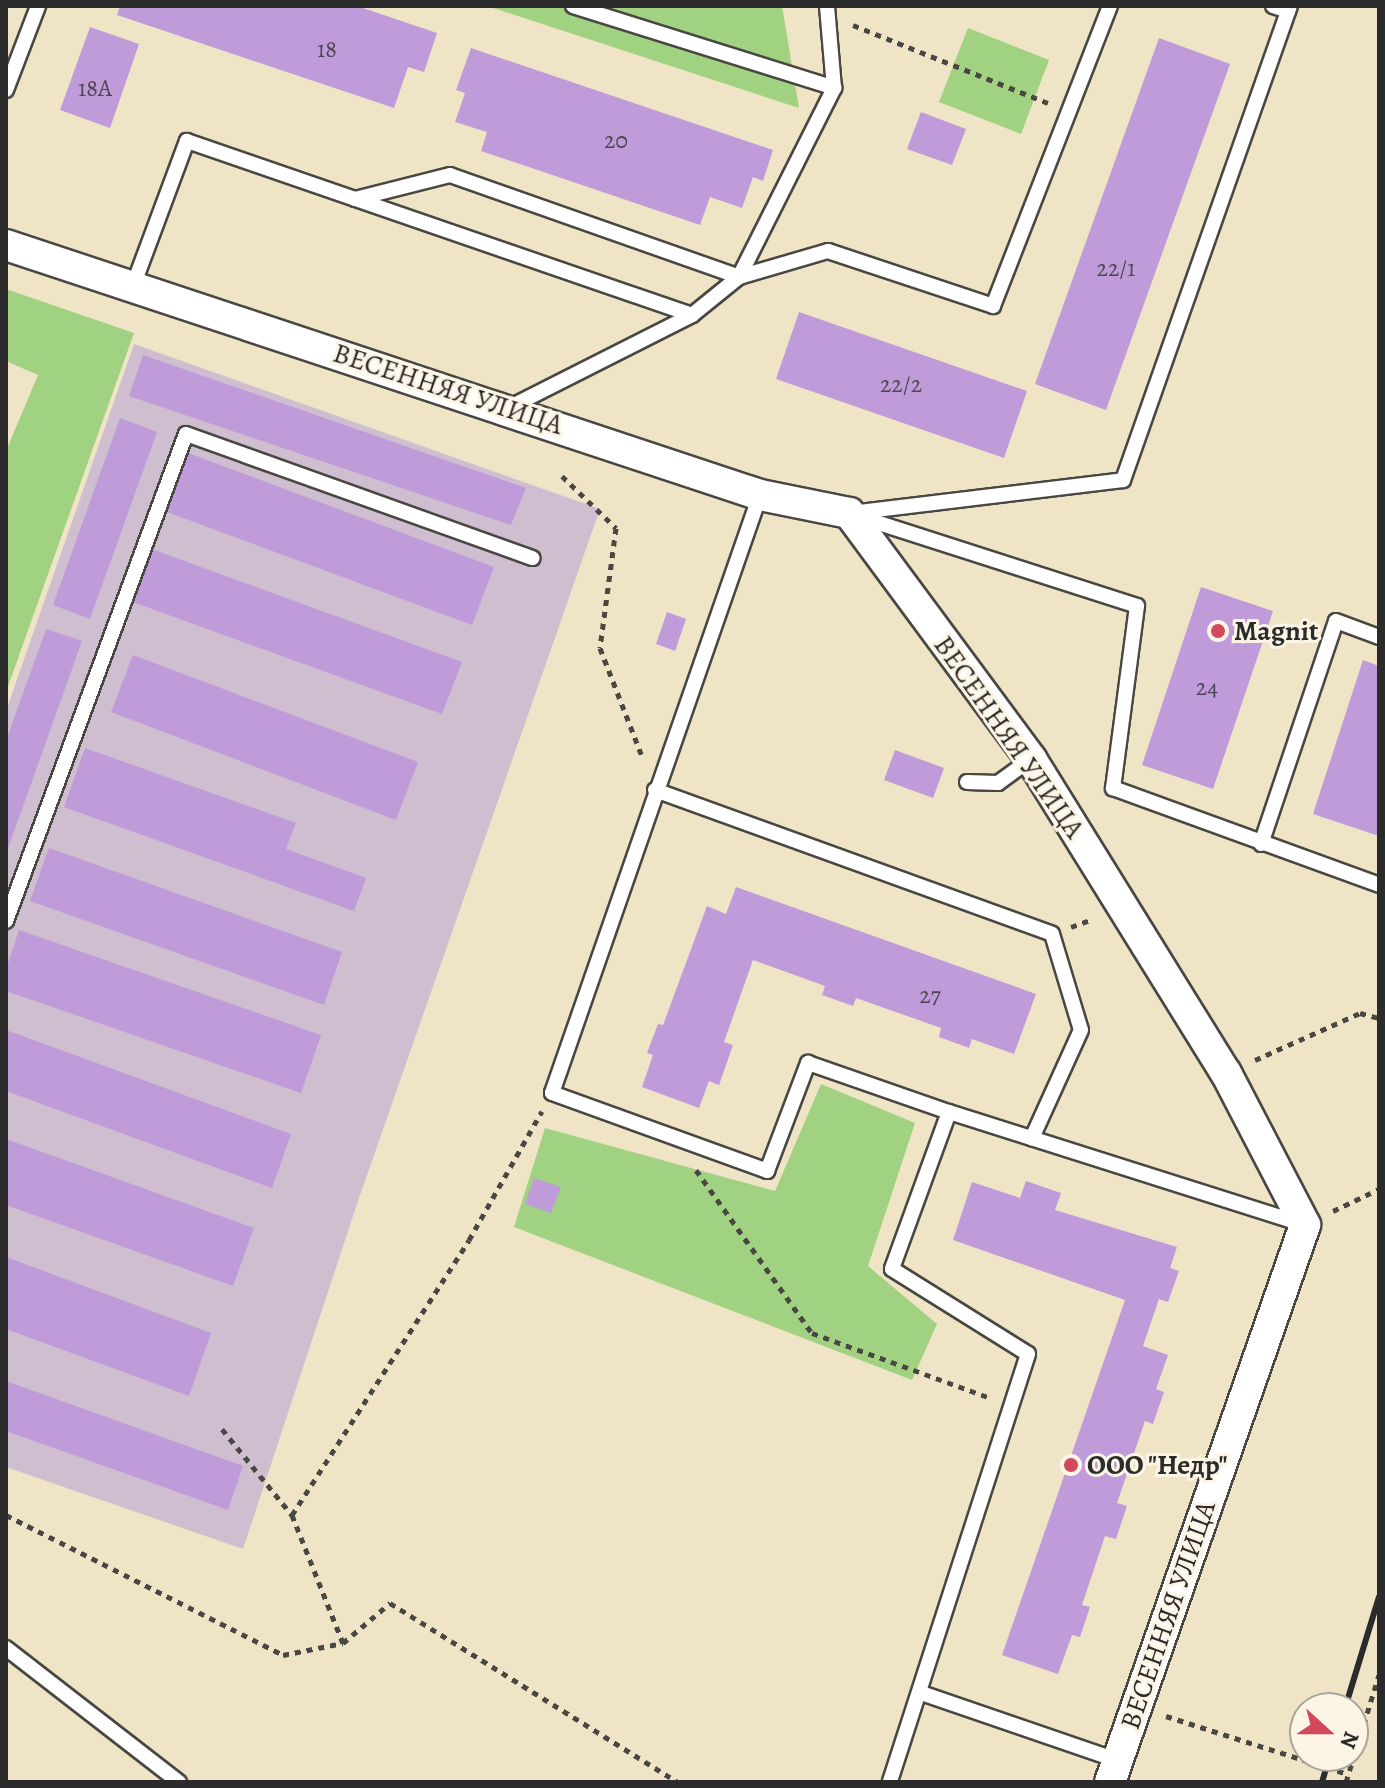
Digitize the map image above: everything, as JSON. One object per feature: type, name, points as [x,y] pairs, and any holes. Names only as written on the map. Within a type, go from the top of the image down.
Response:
[{"type":"street","name":"ВЕСЕННЯЯ УЛИЦА","points":[[6,245],[507,408],[760,495],[849,513],[1031,759],[1226,1073],[1305,1225],[1114,1771]]},
{"type":"lane","points":[[6,90],[38,6]]},
{"type":"lane","points":[[573,6],[834,88]]},
{"type":"lane","points":[[507,408],[692,315],[739,277],[828,251],[993,306],[1110,6]]},
{"type":"lane","points":[[849,513],[1123,480],[1289,8],[1273,6]]},
{"type":"lane","points":[[739,277],[834,88],[826,10]]},
{"type":"lane","points":[[133,286],[187,141],[692,315]]},
{"type":"lane","points":[[354,200],[450,175],[739,277]]},
{"type":"lane","points":[[6,921],[186,434],[533,558]]},
{"type":"lane","points":[[760,495],[552,1093],[767,1171],[808,1063],[949,1112],[1305,1225]]},
{"type":"lane","points":[[849,513],[1137,606],[1113,788],[1379,885]]},
{"type":"lane","points":[[1261,844],[1336,621],[1379,637]]},
{"type":"lane","points":[[967,782],[998,783],[1031,759]]},
{"type":"lane","points":[[655,790],[1052,934],[1081,1030],[1032,1138]]},
{"type":"lane","points":[[890,1782],[1028,1354],[892,1269],[949,1112]]},
{"type":"lane","points":[[6,1648],[179,1782]]},
{"type":"lane","points":[[921,1693],[1114,1771]]},
{"type":"path","points":[[826,10],[1067,110]]},
{"type":"path","points":[[562,476],[616,528],[600,648],[655,790]]},
{"type":"path","points":[[1226,1073],[1360,1013],[1379,1018]]},
{"type":"path","points":[[292,1515],[469,1240],[552,1093]]},
{"type":"path","points":[[672,1137],[812,1333],[1011,1406]]},
{"type":"path","points":[[1305,1225],[1379,1189]]},
{"type":"path","points":[[222,1429],[292,1515],[343,1643]]},
{"type":"path","points":[[6,1515],[283,1655],[343,1643],[390,1603],[678,1782]]},
{"type":"path","points":[[1346,1782],[1379,1675]]},
{"type":"path","points":[[1137,1707],[1348,1774]]},
{"type":"shaded area","points":[[134,344],[600,509],[358,1201],[243,1549],[6,1467],[6,711]]},
{"type":"green space","points":[[487,6],[782,6],[799,108]]},
{"type":"green space","points":[[968,28],[1049,60],[1021,134],[939,102]]},
{"type":"green space","points":[[6,289],[134,333],[6,692],[6,451],[38,375],[6,361]]},
{"type":"green space","points":[[821,1084],[915,1123],[868,1266],[937,1324],[912,1380],[514,1227],[545,1128],[775,1191]]},
{"type":"building","points":[[120,6],[357,6],[437,33],[424,72],[408,67],[394,108],[117,15]]},
{"type":"building","points":[[90,27],[139,44],[110,128],[60,110]]},
{"type":"building","points":[[1159,38],[1230,64],[1106,410],[1035,384]]},
{"type":"building","points":[[471,48],[773,150],[763,181],[753,177],[742,208],[710,197],[700,225],[481,151],[487,132],[455,122],[465,93],[456,90]]},
{"type":"building","points":[[921,112],[966,129],[952,165],[907,149]]},
{"type":"building","points":[[799,312],[1027,391],[1004,458],[776,379]]},
{"type":"building","points":[[143,355],[526,488],[511,525],[129,396]]},
{"type":"building","points":[[120,418],[157,432],[90,619],[53,605]]},
{"type":"building","points":[[188,453],[494,567],[472,625],[167,512]]},
{"type":"building","points":[[149,548],[462,662],[442,714],[130,601]]},
{"type":"building","points":[[1201,587],[1273,611],[1213,789],[1142,765]]},
{"type":"building","points":[[667,612],[686,619],[675,651],[656,644]]},
{"type":"building","points":[[46,629],[82,641],[6,854],[6,741]]},
{"type":"building","points":[[133,655],[418,762],[396,820],[111,712]]},
{"type":"building","points":[[1363,660],[1379,666],[1379,836],[1313,814]]},
{"type":"building","points":[[85,748],[296,823],[286,849],[366,878],[354,911],[64,807]]},
{"type":"building","points":[[895,750],[944,768],[933,798],[884,780]]},
{"type":"building","points":[[49,848],[342,952],[324,1005],[30,901]]},
{"type":"building","points":[[736,887],[1036,994],[1014,1054],[972,1039],[969,1048],[939,1037],[941,1028],[856,998],[853,1006],[822,995],[825,986],[753,960],[724,1042],[733,1045],[719,1085],[709,1081],[699,1108],[642,1087],[653,1055],[647,1053],[658,1024],[663,1025],[707,906],[726,914]]},
{"type":"building","points":[[19,930],[321,1035],[301,1093],[6,991],[6,969]]},
{"type":"building","points":[[6,1030],[291,1134],[272,1188],[6,1091]]},
{"type":"building","points":[[6,1139],[254,1228],[233,1286],[6,1205]]},
{"type":"building","points":[[534,1178],[561,1187],[551,1213],[525,1204]]},
{"type":"building","points":[[1026,1181],[1061,1193],[1055,1210],[1177,1247],[1170,1268],[1179,1271],[1168,1302],[1159,1299],[1143,1346],[1168,1355],[1156,1389],[1164,1392],[1153,1424],[1145,1421],[1117,1503],[1127,1506],[1116,1539],[1105,1536],[1082,1605],[1090,1607],[1080,1637],[1072,1635],[1058,1674],[1002,1655],[1125,1300],[953,1240],[972,1182],[1020,1198]]},
{"type":"building","points":[[6,1257],[211,1333],[189,1396],[6,1329]]},
{"type":"building","points":[[6,1381],[243,1466],[228,1510],[6,1431]]},
{"type":"railway","points":[[1350,1692],[1379,1597]]},
{"type":"railway","points":[[1322,1782],[1325,1772]]},
{"type":"place","name":"Magnit","points":[[1218,631]]},
{"type":"place","name":"ООО \"Недр\"","points":[[1071,1465]]}]
